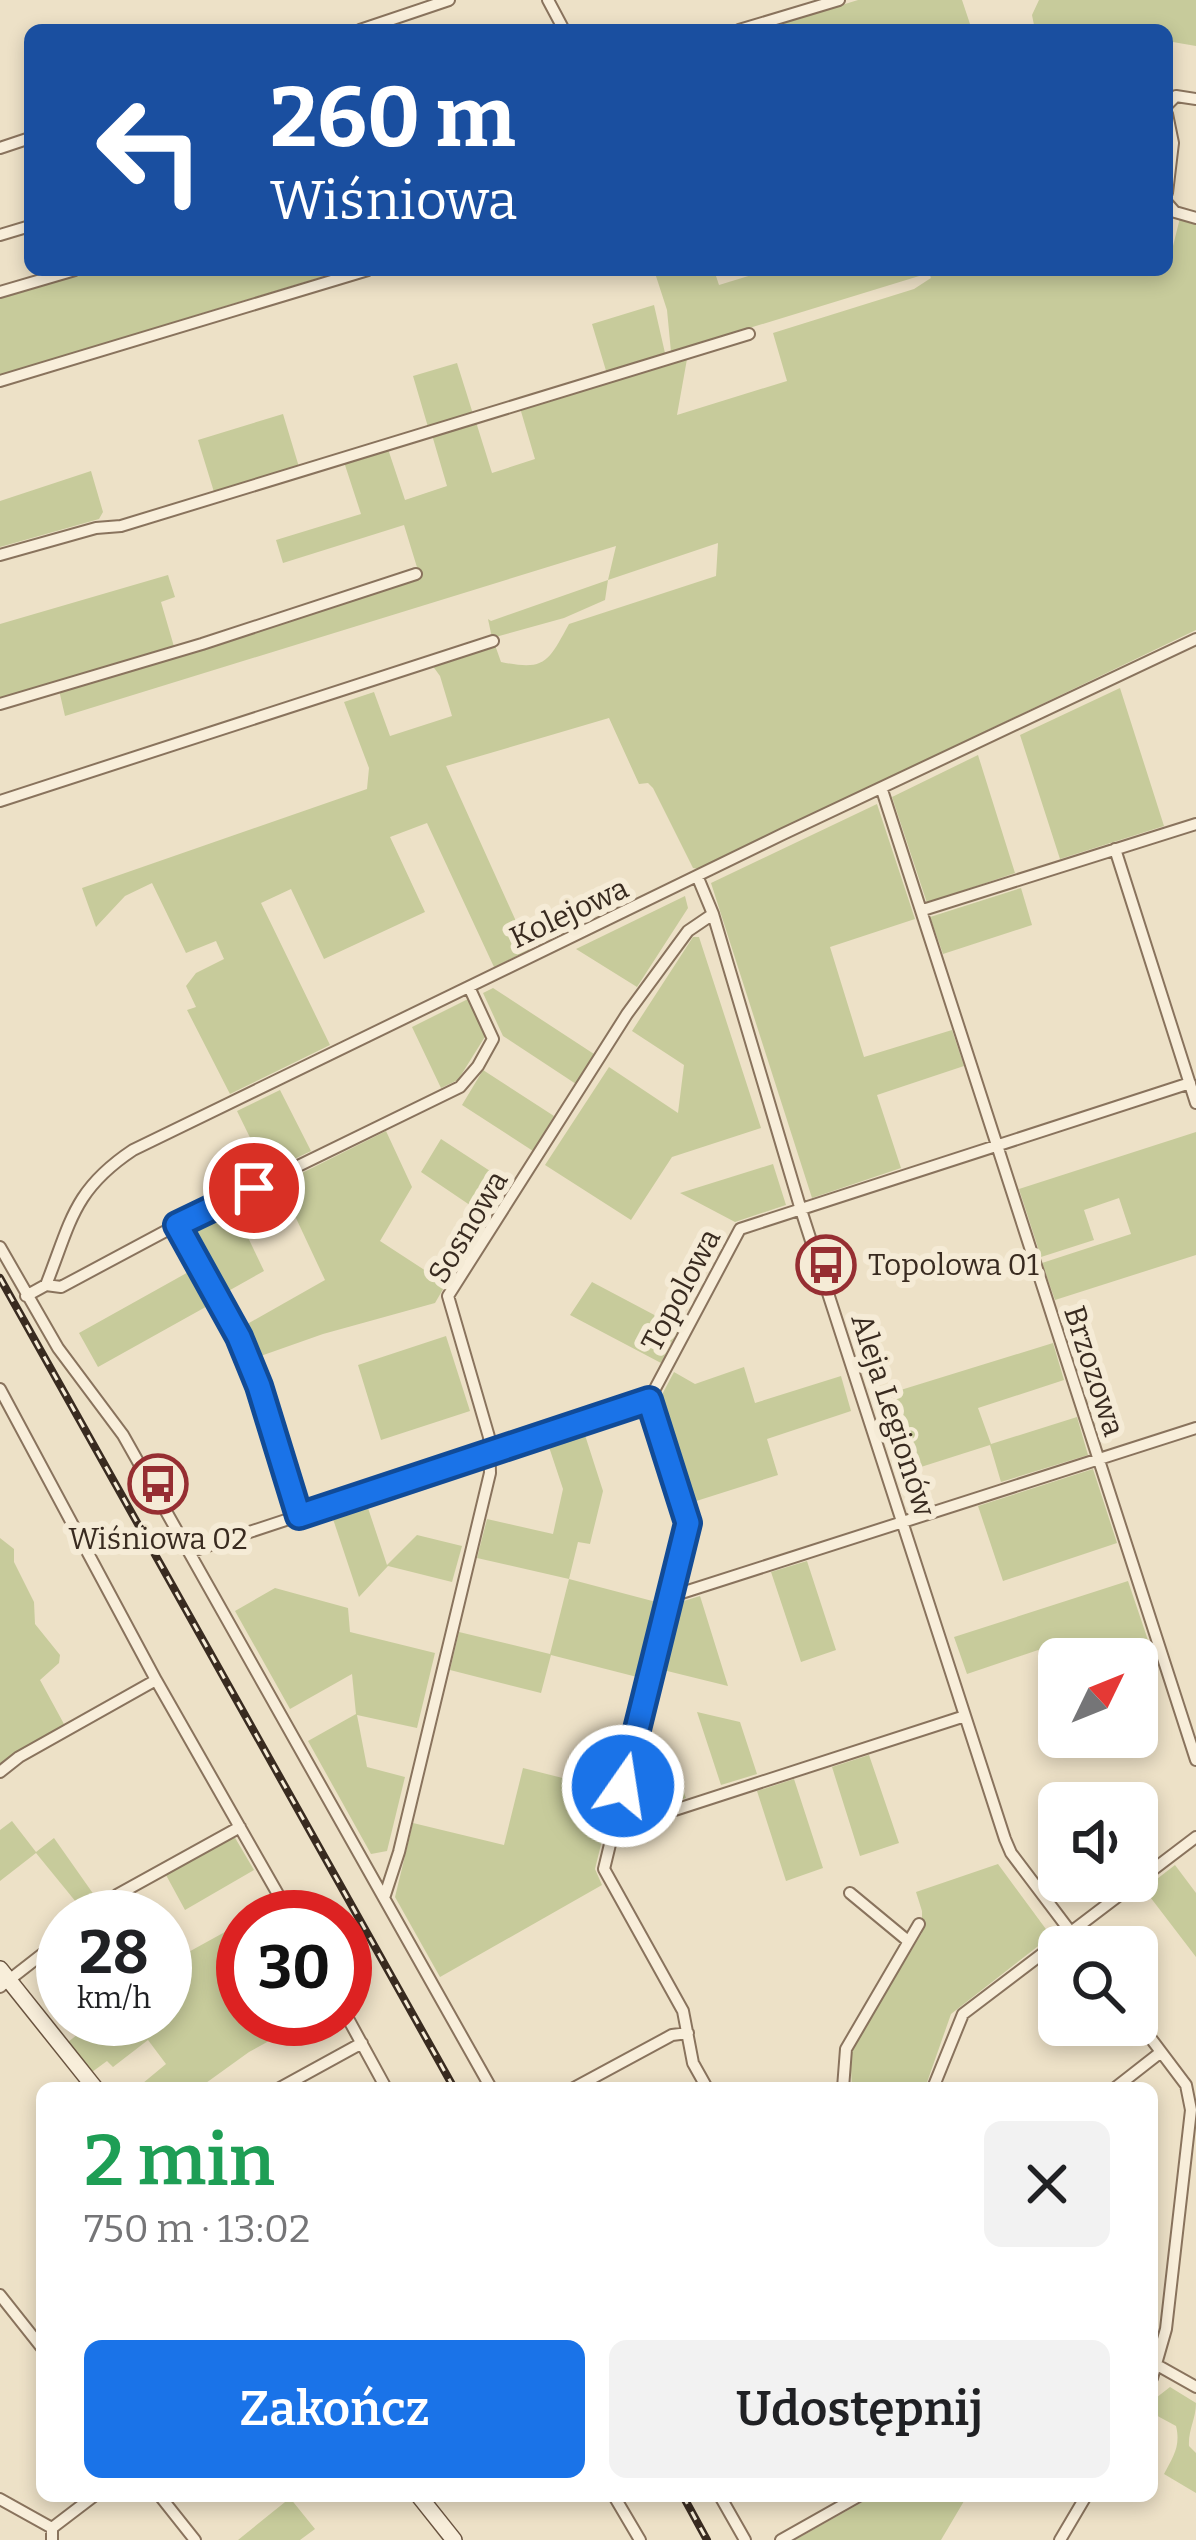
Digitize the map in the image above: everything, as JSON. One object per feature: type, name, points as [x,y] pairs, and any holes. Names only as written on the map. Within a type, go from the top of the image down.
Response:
[{"type":"street","points":[[378,24],[449,0]]},
{"type":"street","points":[[759,24],[839,0]]},
{"type":"street","points":[[0,292],[55,276]]},
{"type":"street","points":[[0,381],[348,276]]},
{"type":"street","points":[[0,555],[96,528],[121,526],[749,334]]},
{"type":"street","points":[[0,704],[416,574]]},
{"type":"street","name":"Kolejowa","points":[[46,1285],[79,1202],[95,1178],[113,1164],[469,987],[1196,639]]},
{"type":"street","points":[[0,801],[493,640]]},
{"type":"street","name":"Brzozowa","points":[[882,790],[1196,1760]]},
{"type":"street","points":[[923,910],[1196,824]]},
{"type":"street","points":[[1115,849],[1196,1103]]},
{"type":"street","name":"Aleja Legionów","points":[[698,878],[1007,1845],[1066,1926]]},
{"type":"street","name":"Sosnowa","points":[[385,1895],[490,1473],[490,1453],[448,1296],[628,1014],[688,931],[712,914]]},
{"type":"street","points":[[26,1296],[46,1285],[61,1287],[460,1087],[493,1039],[469,987]]},
{"type":"street","name":"Topolowa","points":[[649,1400],[740,1229],[1190,1083]]},
{"type":"street","points":[[177,1225],[239,1337],[299,1516]]},
{"type":"street","points":[[0,1247],[76,1376],[118,1427],[488,2082]]},
{"type":"street","points":[[0,1389],[156,1680],[276,1890]]},
{"type":"street","points":[[189,1552],[649,1400],[688,1523],[606,1873],[683,2011],[693,2063],[704,2082]]},
{"type":"street","points":[[670,1598],[1196,1428]]},
{"type":"street","points":[[0,1772],[156,1680]]},
{"type":"street","points":[[613,1830],[965,1716]]},
{"type":"street","points":[[126,1890],[240,1827]]},
{"type":"street","points":[[1082,1926],[1196,1838]]},
{"type":"street","points":[[850,1893],[908,1941]]},
{"type":"street","points":[[843,2082],[846,2049],[919,1924]]},
{"type":"street","points":[[36,1956],[3,1979],[90,2082]]},
{"type":"street","points":[[935,2082],[960,2017],[1038,1959]]},
{"type":"street","points":[[585,2082],[673,2035],[688,2033]]},
{"type":"street","points":[[291,2082],[357,2046]]},
{"type":"street","points":[[364,2046],[383,2082]]},
{"type":"street","points":[[1156,2046],[1193,2097],[1190,2178],[1158,2361]]},
{"type":"street","points":[[1123,2082],[1161,2052]]},
{"type":"street","points":[[0,2295],[36,2340]]},
{"type":"street","points":[[1158,2366],[1196,2387]]},
{"type":"street","points":[[0,2500],[52,2534],[87,2502]]},
{"type":"street","points":[[165,2502],[195,2540]]},
{"type":"street","points":[[424,2502],[454,2540]]},
{"type":"street","points":[[618,2502],[640,2540]]},
{"type":"street","points":[[723,2502],[745,2540]]},
{"type":"street","points":[[781,2540],[848,2502]]},
{"type":"street","points":[[1060,2540],[1082,2502]]},
{"type":"green space","points":[[858,0],[962,0],[970,24],[780,24]]},
{"type":"green space","points":[[1039,0],[1196,0],[1196,46],[1173,42],[1173,24],[1034,24],[1032,15]]},
{"type":"green space","points":[[1180,218],[1196,222],[1196,630],[699,869],[693,868],[653,788],[639,784],[609,718],[446,766],[529,950],[494,967],[427,823],[390,837],[425,912],[324,959],[291,889],[261,903],[330,1045],[230,1094],[187,1010],[196,1007],[186,986],[196,973],[224,959],[216,941],[186,953],[152,883],[125,896],[96,927],[82,888],[367,789],[369,768],[344,702],[374,692],[390,736],[452,716],[432,665],[495,645],[501,662],[537,664],[550,655],[569,624],[716,576],[718,543],[608,580],[616,546],[65,716],[59,690],[420,577],[404,525],[283,563],[276,540],[361,514],[344,462],[388,449],[405,500],[447,486],[432,435],[476,422],[492,473],[535,459],[520,408],[687,359],[677,415],[787,381],[773,333],[914,289],[930,276],[1173,276]]},
{"type":"green space","points":[[62,276],[324,276],[0,375],[0,294]]},
{"type":"green space","points":[[656,276],[716,276],[719,285],[748,276],[919,276],[671,352],[667,310]]},
{"type":"green space","points":[[654,305],[665,353],[607,374],[592,324]]},
{"type":"green space","points":[[457,363],[473,414],[428,427],[413,376]]},
{"type":"green space","points":[[283,414],[299,467],[214,492],[198,440]]},
{"type":"green space","points":[[91,471],[103,512],[99,519],[0,547],[0,501]]},
{"type":"green space","points":[[168,575],[175,597],[161,602],[175,650],[0,702],[0,624]]},
{"type":"green space","points":[[608,580],[605,600],[564,618],[492,638],[488,619]]},
{"type":"green space","points":[[1120,688],[1164,826],[1060,859],[1020,735]]},
{"type":"green space","points":[[978,755],[1015,873],[927,903],[892,797]]},
{"type":"green space","points":[[877,804],[915,919],[830,947],[864,1057],[952,1030],[964,1066],[877,1095],[901,1168],[812,1198],[711,883]]},
{"type":"green space","points":[[1021,888],[1032,925],[943,954],[930,917]]},
{"type":"green space","points":[[685,896],[688,908],[637,987],[576,949]]},
{"type":"green space","points":[[693,937],[699,937],[761,1128],[672,1157],[631,1220],[545,1165],[609,1067],[678,1113],[684,1065],[632,1031]]},
{"type":"green space","points":[[493,988],[594,1054],[576,1084],[503,1036],[483,993]]},
{"type":"green space","points":[[468,999],[486,1035],[458,1080],[441,1088],[412,1027]]},
{"type":"green space","points":[[483,1070],[554,1116],[533,1151],[462,1105]]},
{"type":"green space","points":[[280,1090],[311,1151],[267,1172],[237,1111]]},
{"type":"green space","points":[[386,1131],[412,1187],[380,1241],[446,1284],[435,1303],[255,1358],[242,1327],[325,1280],[280,1184]]},
{"type":"green space","points":[[1196,1132],[1196,1255],[1055,1300],[1042,1263],[1131,1234],[1119,1198],[1084,1210],[1094,1240],[1041,1257],[1019,1189]]},
{"type":"green space","points":[[441,1139],[510,1184],[489,1218],[421,1172]]},
{"type":"green space","points":[[773,1164],[786,1205],[735,1222],[680,1193]]},
{"type":"green space","points":[[233,1206],[264,1271],[223,1294],[187,1228]]},
{"type":"green space","points":[[192,1270],[211,1304],[98,1367],[79,1333]]},
{"type":"green space","points":[[592,1282],[679,1328],[661,1363],[570,1315]]},
{"type":"green space","points":[[446,1336],[470,1411],[381,1440],[358,1365]]},
{"type":"green space","points":[[1053,1343],[1064,1380],[978,1408],[991,1444],[1077,1417],[1088,1455],[1001,1482],[990,1445],[902,1473],[878,1397]]},
{"type":"green space","points":[[744,1367],[755,1403],[841,1376],[851,1411],[767,1439],[778,1475],[690,1503],[657,1404],[674,1372],[695,1384]]},
{"type":"green space","points":[[584,1432],[603,1491],[590,1544],[578,1542],[569,1579],[477,1558],[487,1519],[553,1534],[563,1489],[548,1444]]},
{"type":"green space","points":[[1093,1469],[1117,1543],[1003,1581],[978,1506]]},
{"type":"green space","points":[[366,1502],[387,1565],[417,1535],[462,1546],[452,1582],[388,1566],[359,1597],[331,1513]]},
{"type":"green space","points":[[0,1538],[14,1549],[14,1562],[34,1602],[35,1624],[60,1655],[59,1663],[40,1680],[64,1724],[0,1765]]},
{"type":"green space","points":[[807,1561],[836,1650],[801,1662],[771,1572]]},
{"type":"green space","points":[[569,1579],[660,1603],[641,1678],[551,1655],[541,1693],[450,1670],[459,1632],[550,1654]]},
{"type":"green space","points":[[1128,1581],[1147,1638],[1038,1638],[1038,1650],[967,1674],[954,1637]]},
{"type":"green space","points":[[275,1588],[348,1608],[350,1632],[435,1653],[417,1728],[357,1715],[367,1767],[405,1777],[387,1851],[371,1854],[308,1741],[356,1714],[352,1674],[290,1709],[235,1611]]},
{"type":"green space","points":[[700,1596],[728,1686],[659,1669],[677,1603]]},
{"type":"green space","points":[[697,1712],[740,1722],[757,1774],[721,1785]]},
{"type":"green space","points":[[642,1737],[665,1743],[686,1798],[641,1812],[626,1809]]},
{"type":"green space","points":[[869,1755],[899,1843],[860,1856],[832,1767]]},
{"type":"green space","points":[[523,1768],[614,1791],[595,1869],[602,1885],[440,1977],[395,1897],[413,1823],[504,1845]]},
{"type":"green space","points":[[794,1779],[823,1868],[786,1881],[757,1791]]},
{"type":"green space","points":[[12,1821],[36,1852],[54,1838],[91,1890],[66,1890],[36,1853],[0,1881],[0,1830]]},
{"type":"green space","points":[[234,1836],[254,1870],[192,1906],[192,1890],[174,1890],[166,1875]]},
{"type":"green space","points":[[998,1864],[1044,1926],[1038,1926],[1038,1946],[951,2014],[927,2082],[852,2082],[850,2051],[922,1933],[916,1892]]},
{"type":"green space","points":[[1175,1865],[1196,1893],[1196,1957],[1154,1902],[1158,1902],[1158,1878]]},
{"type":"green space","points":[[216,1937],[216,2046],[260,2046],[207,2082],[144,2082],[166,2064],[152,2046],[192,2046],[192,1950]]},
{"type":"green space","points":[[71,2046],[140,2046],[113,2067],[107,2061],[92,2072]]},
{"type":"green space","points":[[1170,2387],[1196,2403],[1189,2446],[1196,2453],[1196,2493],[1164,2474],[1178,2440],[1176,2426],[1158,2416],[1158,2396]]},
{"type":"green space","points":[[285,2502],[293,2502],[315,2529],[300,2540],[238,2540]]},
{"type":"green space","points":[[862,2502],[963,2502],[941,2540],[795,2540]]},
{"type":"railway","points":[[0,1278],[451,2082]]},
{"type":"railway","points":[[686,2502],[707,2540]]},
{"type":"place","name":"Topolowa 01","points":[[826,1265]]},
{"type":"place","name":"Wiśniowa 02","points":[[158,1484]]},
{"type":"route","points":[[254,1188],[177,1225],[239,1337],[299,1516],[649,1400],[688,1523],[623,1786]]}]
